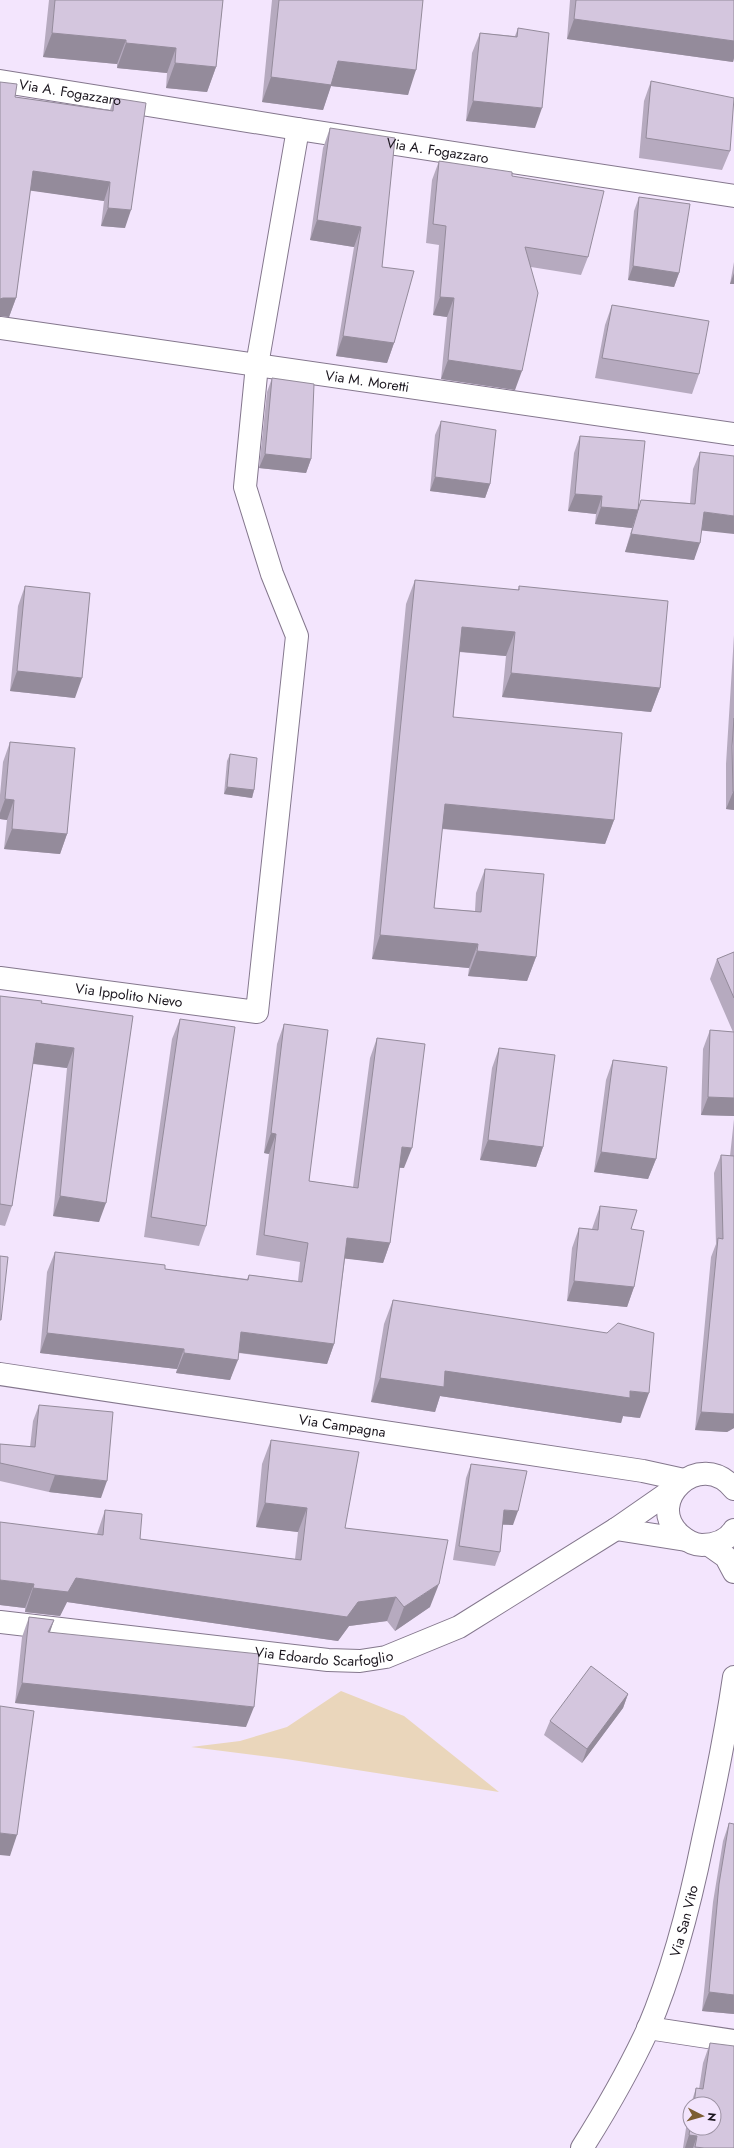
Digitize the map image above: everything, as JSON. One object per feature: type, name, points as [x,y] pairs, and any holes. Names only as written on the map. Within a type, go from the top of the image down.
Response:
[{"type":"street","name":"Via A. Fogazzaro","points":[[0,81],[298,129],[734,196]]},
{"type":"street","points":[[257,365],[298,129]]},
{"type":"street","name":"Via M. Moretti","points":[[0,328],[734,434]]},
{"type":"street","name":"Via Ippolito Nievo","points":[[0,978],[257,1012],[297,636],[272,574],[245,487],[257,365]]},
{"type":"street","name":"Via Campagna","points":[[0,1374],[643,1471],[680,1484]]},
{"type":"street","points":[[725,1472],[726,1480],[734,1489]]},
{"type":"street","name":"Via Edoardo Scarfoglio","points":[[0,1622],[328,1660],[360,1661],[386,1658],[459,1627],[490,1610],[616,1529],[693,1475],[725,1472]]},
{"type":"street","points":[[680,1484],[669,1504],[670,1521],[676,1532],[686,1540],[697,1545],[709,1545],[721,1542],[733,1532]]},
{"type":"street","points":[[616,1529],[686,1540]]},
{"type":"street","points":[[709,1545],[726,1557],[734,1572]]},
{"type":"street","name":"Via San Vito","points":[[582,2148],[602,2116],[648,2028],[681,1935],[730,1734],[734,1676]]},
{"type":"street","points":[[648,2028],[734,2041]]},
{"type":"shaded area","points":[[341,1691],[404,1716],[499,1792],[286,1759],[191,1747],[240,1741],[287,1727]]},
{"type":"building","points":[[55,0],[223,0],[216,67],[175,63],[176,48],[126,43],[126,40],[52,33]]},
{"type":"building","points":[[279,0],[423,0],[416,70],[338,61],[331,85],[271,77]]},
{"type":"building","points":[[576,0],[734,0],[734,41],[574,19]]},
{"type":"building","points":[[518,28],[549,33],[542,108],[473,101],[480,33],[517,37]]},
{"type":"building","points":[[651,81],[734,98],[730,151],[646,138]]},
{"type":"building","points":[[0,82],[17,84],[15,97],[113,111],[114,98],[146,103],[131,210],[108,208],[110,182],[33,171],[16,298],[0,299]]},
{"type":"building","points":[[330,128],[395,138],[382,267],[414,271],[394,343],[343,336],[361,227],[317,220]]},
{"type":"building","points":[[439,161],[512,172],[512,176],[604,191],[588,257],[525,247],[538,293],[522,371],[448,360],[454,298],[440,297],[446,226],[433,224]]},
{"type":"building","points":[[639,197],[690,204],[679,273],[633,266]]},
{"type":"building","points":[[612,305],[709,321],[699,374],[602,358]]},
{"type":"building","points":[[272,378],[314,384],[311,459],[265,454]]},
{"type":"building","points":[[441,421],[496,430],[490,484],[435,477]]},
{"type":"building","points":[[580,436],[645,441],[638,510],[601,507],[602,496],[575,494]]},
{"type":"building","points":[[700,452],[734,456],[734,516],[704,512],[700,543],[631,534],[641,500],[695,504]]},
{"type":"building","points":[[415,580],[519,590],[519,586],[668,601],[660,688],[511,673],[515,632],[462,627],[453,717],[622,733],[614,820],[445,804],[434,908],[481,912],[485,869],[544,874],[536,957],[477,951],[478,944],[380,935]]},
{"type":"building","points":[[25,586],[90,593],[82,678],[17,671]]},
{"type":"building","points":[[734,718],[734,792],[733,792],[732,746]]},
{"type":"building","points":[[10,742],[75,748],[67,834],[12,829],[14,800],[5,799]]},
{"type":"building","points":[[230,754],[257,758],[254,790],[227,787]]},
{"type":"building","points":[[734,952],[734,998],[717,959]]},
{"type":"building","points":[[0,996],[42,1001],[41,1003],[133,1016],[106,1203],[60,1196],[74,1048],[36,1043],[12,1206],[0,1204]]},
{"type":"building","points":[[180,1019],[235,1027],[206,1226],[151,1217]]},
{"type":"building","points":[[284,1024],[328,1030],[309,1181],[358,1188],[377,1038],[425,1044],[412,1148],[402,1147],[390,1243],[347,1238],[334,1344],[241,1332],[238,1360],[184,1353],[184,1349],[47,1333],[55,1252],[165,1265],[165,1269],[248,1280],[249,1275],[302,1282],[308,1243],[264,1235],[276,1134],[271,1133]]},
{"type":"building","points":[[710,1030],[734,1032],[734,1098],[708,1097]]},
{"type":"building","points":[[499,1048],[555,1055],[543,1147],[488,1140]]},
{"type":"building","points":[[613,1060],[667,1067],[656,1159],[601,1152]]},
{"type":"building","points":[[721,1155],[734,1156],[734,1414],[701,1412],[718,1238],[723,1239]]},
{"type":"building","points":[[600,1206],[637,1210],[631,1229],[644,1231],[634,1287],[574,1281],[579,1228],[598,1230]]},
{"type":"building","points":[[0,1256],[8,1257],[1,1320],[0,1320]]},
{"type":"building","points":[[393,1300],[607,1333],[618,1323],[654,1333],[649,1393],[630,1391],[630,1398],[445,1371],[444,1387],[380,1378]]},
{"type":"building","points":[[39,1405],[113,1412],[107,1481],[55,1475],[0,1463],[0,1444],[35,1447]]},
{"type":"building","points":[[271,1440],[359,1452],[345,1528],[448,1540],[439,1584],[404,1607],[396,1597],[358,1602],[347,1617],[76,1578],[68,1592],[33,1588],[34,1584],[0,1580],[0,1522],[103,1535],[105,1510],[142,1514],[140,1539],[301,1560],[307,1508],[265,1503]]},
{"type":"building","points":[[471,1464],[527,1471],[518,1511],[504,1510],[500,1552],[459,1546]]},
{"type":"building","points":[[29,1617],[54,1620],[48,1632],[259,1654],[254,1707],[22,1683]]},
{"type":"building","points":[[591,1666],[628,1694],[587,1749],[550,1721]]},
{"type":"building","points":[[0,1706],[34,1711],[17,1835],[0,1833]]},
{"type":"building","points":[[729,1823],[734,1824],[734,1995],[709,1992],[719,1884]]},
{"type":"building","points":[[710,2043],[734,2046],[734,2148],[695,2147],[697,2136],[722,2136],[722,2096],[695,2096],[696,2088],[703,2089]]}]
